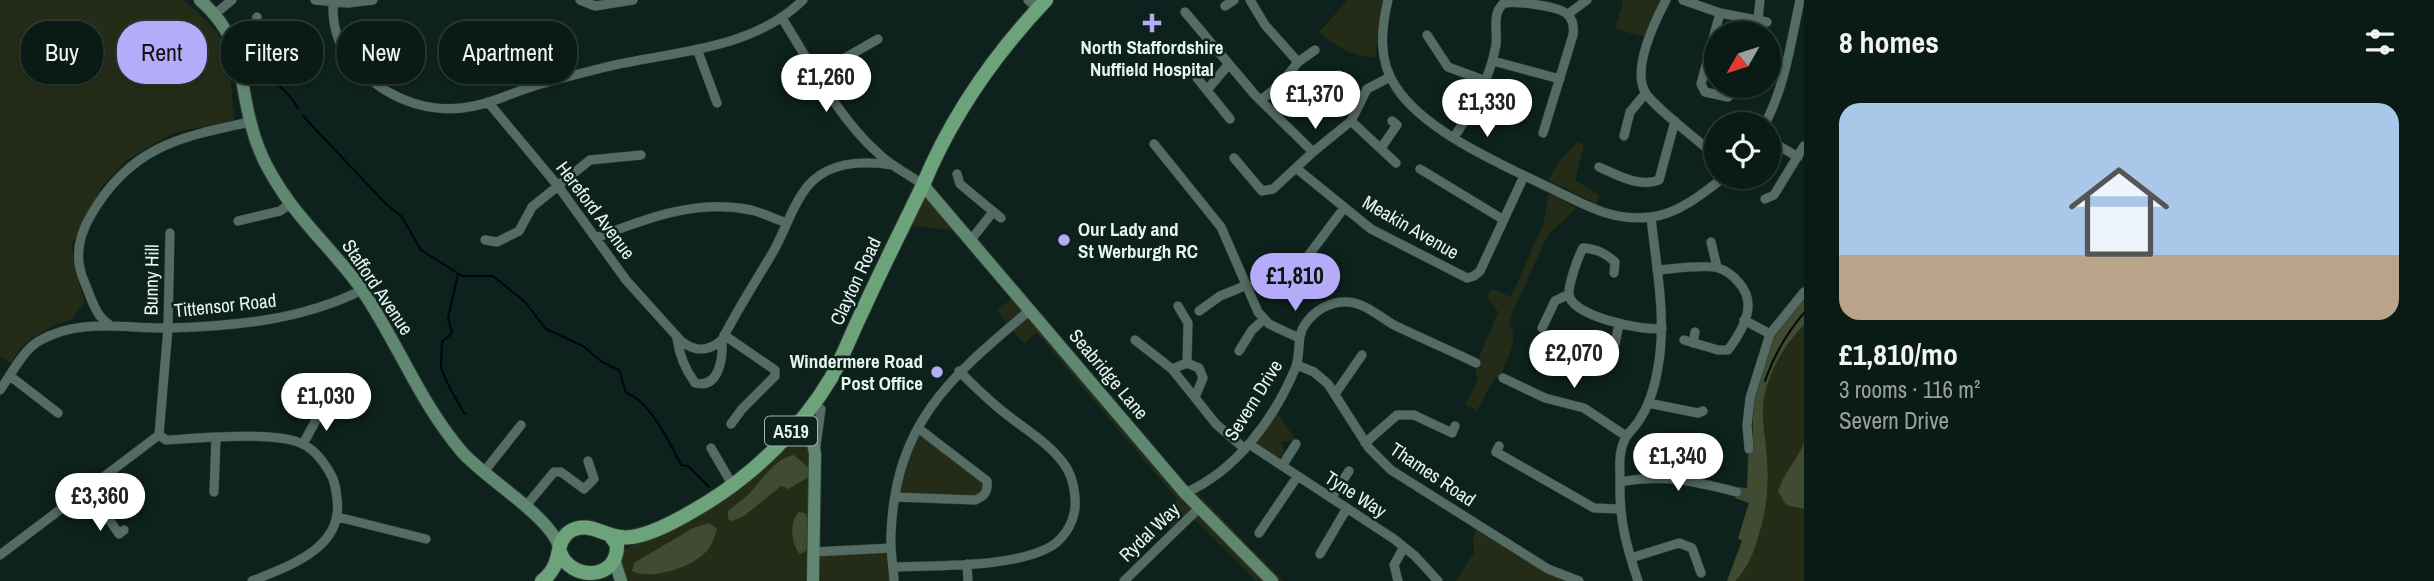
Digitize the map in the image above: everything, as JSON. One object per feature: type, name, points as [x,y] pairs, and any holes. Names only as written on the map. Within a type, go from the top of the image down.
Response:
[{"type":"main road","name":"Clayton Road","points":[[610,535],[629,538],[649,532],[708,502],[762,461],[796,425],[831,378],[936,153],[979,80],[1037,3]]},
{"type":"main road","name":"A519","points":[[574,530],[587,527],[610,535]]},
{"type":"main road","points":[[542,581],[556,566],[564,537],[574,530]]},
{"type":"main road","name":"Clayton Road","points":[[617,558],[649,532]]},
{"type":"main road","points":[[610,535],[618,545],[617,558]]},
{"type":"main road","points":[[560,549],[566,564],[580,572]]},
{"type":"main road","name":"A519","points":[[601,573],[609,570],[617,558]]},
{"type":"main road","points":[[542,581],[559,574],[601,573]]},
{"type":"street","name":"Stafford Avenue","points":[[200,0],[221,22]]},
{"type":"street","points":[[215,14],[232,0]]},
{"type":"street","points":[[315,0],[348,3],[373,0]]},
{"type":"street","points":[[580,0],[595,6],[633,0]]},
{"type":"street","points":[[333,2],[333,27],[359,69],[379,86],[407,102],[430,108],[457,108],[488,102],[576,75],[747,37],[782,18],[803,0]]},
{"type":"street","points":[[1225,6],[1234,0]]},
{"type":"street","points":[[1250,0],[1265,25],[1298,62]]},
{"type":"street","points":[[1388,0],[1382,41],[1390,77],[1422,116],[1454,137],[1524,176],[1603,212],[1623,217],[1651,218],[1687,203],[1707,189]]},
{"type":"street","points":[[1568,14],[1587,0]]},
{"type":"street","points":[[1667,0],[1652,28],[1645,50],[1642,74],[1645,94],[1704,145]]},
{"type":"street","points":[[1683,0],[1720,13],[1763,21],[1760,0]]},
{"type":"street","points":[[1770,112],[1780,86],[1800,0]]},
{"type":"street","points":[[1454,137],[1477,101],[1493,61],[1497,42],[1497,12],[1504,3],[1513,2],[1561,9],[1573,22],[1574,29],[1560,79],[1542,129]]},
{"type":"street","points":[[1185,12],[1228,65],[1313,152]]},
{"type":"street","points":[[1718,21],[1720,13]]},
{"type":"street","points":[[256,21],[257,17]]},
{"type":"street","points":[[782,18],[817,74],[872,148],[923,185]]},
{"type":"street","points":[[1427,36],[1442,62],[1448,67],[1486,81]]},
{"type":"street","points":[[817,74],[878,39]]},
{"type":"street","points":[[697,49],[717,103]]},
{"type":"street","points":[[1261,100],[1281,85],[1298,62],[1315,50]]},
{"type":"street","points":[[1493,61],[1560,79]]},
{"type":"street","points":[[1208,89],[1228,65]]},
{"type":"street","points":[[1704,73],[1701,84],[1704,90]]},
{"type":"street","points":[[1339,75],[1353,93],[1362,97]]},
{"type":"street","points":[[1234,158],[1262,191],[1273,189],[1351,121],[1362,97],[1371,86],[1390,77]]},
{"type":"street","points":[[1197,78],[1230,119]]},
{"type":"street","name":"Stafford Avenue","points":[[244,84],[250,122],[266,168],[290,204],[362,290],[439,424],[483,473],[545,523],[554,533],[560,549]]},
{"type":"street","points":[[1624,136],[1630,112],[1645,94]]},
{"type":"street","name":"Hereford Avenue","points":[[488,102],[558,186],[626,280],[677,338],[678,350],[687,371],[695,383],[702,385],[715,379],[723,350],[723,338],[775,248],[802,193],[828,170],[846,164],[865,161],[893,165]]},
{"type":"street","points":[[1351,121],[1396,163]]},
{"type":"street","points":[[1381,148],[1398,121]]},
{"type":"street","points":[[1600,167],[1626,179],[1658,185],[1675,121]]},
{"type":"street","points":[[112,326],[103,321],[98,313],[80,271],[79,246],[82,230],[103,194],[132,163],[151,151],[197,133],[250,122]]},
{"type":"street","points":[[1154,144],[1221,227],[1258,312],[1269,324],[1299,338],[1304,325],[1314,313],[1325,306],[1356,303],[1469,363]]},
{"type":"street","points":[[1765,198],[1773,195],[1804,146]]},
{"type":"street","points":[[1781,147],[1798,158]]},
{"type":"street","points":[[865,161],[872,148]]},
{"type":"street","points":[[485,240],[497,242],[519,231],[533,207],[590,160],[641,155]]},
{"type":"street","name":"Meakin Avenue","points":[[1296,168],[1371,229],[1466,278],[1480,271],[1524,176]]},
{"type":"street","points":[[1424,173],[1504,220]]},
{"type":"street","points":[[957,174],[960,184],[997,215],[970,241]]},
{"type":"street","name":"Seabridge Lane","points":[[923,185],[1185,493],[1272,581]]},
{"type":"street","points":[[238,221],[280,211],[290,204]]},
{"type":"street","points":[[596,239],[660,215],[709,207],[727,206],[753,211],[787,223]]},
{"type":"street","name":"Meakin Avenue","points":[[1308,256],[1344,208]]},
{"type":"street","points":[[1638,581],[1623,535],[1619,509],[1621,449],[1626,436],[1638,422],[1648,403],[1658,368],[1662,328],[1651,218]]},
{"type":"street","name":"Bunny Hill","points":[[159,435],[168,328],[170,233]]},
{"type":"street","points":[[1711,242],[1717,267]]},
{"type":"street","points":[[1614,273],[1615,262],[1606,254],[1583,248],[1578,257],[1569,294],[1578,308],[1619,324],[1652,330],[1662,328]]},
{"type":"street","points":[[1657,270],[1717,267],[1734,277],[1744,289],[1748,304],[1744,320],[1728,350],[1689,342],[1695,332]]},
{"type":"street","points":[[1199,311],[1220,296],[1247,285]]},
{"type":"street","name":"Tittensor Road","points":[[0,390],[32,346],[66,328],[168,328],[276,319],[314,310],[362,290]]},
{"type":"street","points":[[1749,449],[1747,425],[1750,398],[1770,334],[1804,292]]},
{"type":"street","points":[[1542,328],[1555,301],[1569,294]]},
{"type":"street","points":[[1178,306],[1188,323],[1187,363]]},
{"type":"street","points":[[894,581],[891,548],[895,497],[904,458],[918,428],[931,405],[959,371],[1030,310]]},
{"type":"street","points":[[87,326],[98,313]]},
{"type":"street","points":[[1239,351],[1252,330],[1264,318]]},
{"type":"street","points":[[1744,320],[1770,334]]},
{"type":"street","points":[[1615,344],[1619,324]]},
{"type":"street","points":[[677,338],[689,348],[698,350],[707,349],[723,338],[775,369],[775,376],[731,424]]},
{"type":"street","name":"Severn Drive","points":[[1185,493],[1234,462],[1247,447],[1273,410],[1297,365],[1299,338]]},
{"type":"street","name":"Tyne Way","points":[[1135,340],[1172,369],[1216,425],[1404,547],[1438,581]]},
{"type":"street","points":[[1335,394],[1362,355]]},
{"type":"street","points":[[1172,369],[1187,363],[1199,368],[1203,378],[1195,397]]},
{"type":"street","name":"Thames Road","points":[[1297,365],[1322,377],[1375,456],[1410,483],[1548,569],[1579,581]]},
{"type":"street","points":[[893,567],[967,564],[1023,557],[1048,549],[1068,530],[1073,518],[1076,499],[1066,466],[1051,449],[984,396],[959,371]]},
{"type":"street","points":[[10,376],[58,413]]},
{"type":"street","points":[[1507,383],[1545,398],[1584,408],[1626,436]]},
{"type":"street","points":[[1648,403],[1698,413],[1703,411]]},
{"type":"street","points":[[303,444],[322,409]]},
{"type":"street","points":[[813,581],[815,454],[821,410]]},
{"type":"street","points":[[1365,443],[1397,415],[1414,415],[1450,431]]},
{"type":"street","points":[[483,473],[521,425]]},
{"type":"street","points":[[796,425],[812,438],[815,454]]},
{"type":"street","points":[[895,497],[975,500],[983,497],[988,490],[987,481],[918,428]]},
{"type":"street","points":[[0,555],[159,435],[166,440],[275,437],[303,444],[323,460],[335,481],[338,517],[319,548],[292,565],[252,581]]},
{"type":"street","points":[[214,492],[216,438]]},
{"type":"street","points":[[1282,466],[1290,446]]},
{"type":"street","points":[[1499,446],[1496,452],[1576,500],[1594,508],[1619,509]]},
{"type":"street","points":[[711,448],[732,484]]},
{"type":"street","points":[[525,507],[554,472],[561,472],[584,489],[594,479],[588,461]]},
{"type":"street","points":[[1331,498],[1349,471]]},
{"type":"street","points":[[1259,533],[1297,477]]},
{"type":"street","points":[[1620,482],[1642,478],[1675,478],[1737,492]]},
{"type":"street","points":[[89,490],[119,534],[124,530]]},
{"type":"street","name":"Rydal Way","points":[[1124,581],[1199,508]]},
{"type":"street","points":[[1320,554],[1346,508]]},
{"type":"street","points":[[338,517],[426,539]]},
{"type":"street","name":"Stafford Avenue","points":[[545,523],[574,530]]},
{"type":"street","points":[[1631,558],[1679,543],[1692,548],[1701,573]]},
{"type":"street","points":[[1398,581],[1394,565],[1404,547]]},
{"type":"street","points":[[813,552],[891,548]]},
{"type":"street","points":[[601,573],[618,581],[617,558]]},
{"type":"street","points":[[967,564],[968,581]]},
{"type":"green space","points":[[0,0],[182,0],[206,21],[117,21],[117,84],[207,84],[207,22],[221,39],[221,84],[231,84],[234,120],[173,133],[127,160],[101,188],[72,244],[74,268],[85,302],[72,319],[31,339],[11,363],[0,356]]},
{"type":"green space","points":[[1348,0],[1383,0],[1376,57],[1346,50],[1319,32]]},
{"type":"green space","points":[[1622,0],[1661,0],[1645,37],[1615,29]]},
{"type":"green space","points":[[1578,142],[1584,145],[1575,180],[1599,195],[1597,204],[1548,180],[1559,161]]},
{"type":"green space","points":[[923,185],[962,231],[903,225]]},
{"type":"green space","points":[[1552,194],[1576,208],[1548,235],[1512,313],[1509,324],[1513,343],[1500,378],[1495,378],[1477,410],[1465,405],[1478,379],[1475,367],[1498,312],[1487,297],[1491,289],[1511,297],[1544,222],[1548,195]]},
{"type":"green space","points":[[1804,292],[1804,581],[1727,581],[1742,541],[1738,538],[1749,503],[1738,487],[1747,488],[1747,425],[1770,334]]},
{"type":"green space","points":[[1012,298],[1086,376],[1090,371],[1190,490],[1198,494],[1283,581],[1256,581],[1196,521],[1187,519],[1175,531],[1161,515],[1177,499],[1037,333],[1024,344],[997,311]]},
{"type":"green space","points":[[1804,300],[1804,325],[1789,342],[1767,384],[1763,419],[1768,482],[1759,533],[1745,568],[1735,581],[1727,581],[1742,541],[1738,538],[1749,503],[1735,498],[1738,487],[1747,488],[1749,449],[1753,447],[1753,400],[1774,335]]},
{"type":"green space","points":[[812,404],[821,409],[813,552],[891,548],[894,581],[621,581],[618,554],[748,473]]},
{"type":"green space","points":[[1277,413],[1296,440],[1281,442],[1285,453],[1281,457],[1273,458],[1256,443]]},
{"type":"green space","points":[[918,428],[987,481],[983,497],[895,497]]},
{"type":"green space","points":[[1804,443],[1804,509],[1786,505],[1778,491]]},
{"type":"green space","points":[[794,455],[808,467],[809,477],[788,489],[781,486],[744,516],[732,521],[728,519],[728,511],[747,496],[774,466]]},
{"type":"green space","points":[[799,512],[805,513],[809,523],[809,549],[800,554],[792,533]]},
{"type":"green space","points":[[709,523],[717,529],[714,539],[705,553],[696,560],[662,573],[640,574],[632,571],[634,563],[693,528]]},
{"type":"green space","points":[[1477,525],[1573,581],[1456,581],[1474,553],[1473,539]]},
{"type":"waterway","points":[[277,84],[298,108]]},
{"type":"waterway","points":[[303,116],[386,204],[402,217],[421,250],[462,276],[493,276],[525,302],[546,329],[583,346],[602,362],[619,370],[626,393],[650,413],[681,465],[688,466],[709,487]]},
{"type":"waterway","points":[[458,274],[448,318],[452,333],[442,342],[441,367],[465,414]]},
{"type":"waterway","points":[[1765,381],[1781,345],[1804,313]]},
{"type":"place","name":"North Staffordshire Nuffield Hospital","points":[[1152,23]]},
{"type":"place","name":"Our Lady and St Werburgh RC","points":[[1064,240]]},
{"type":"place","name":"Windermere Road Post Office","points":[[937,372]]}]
